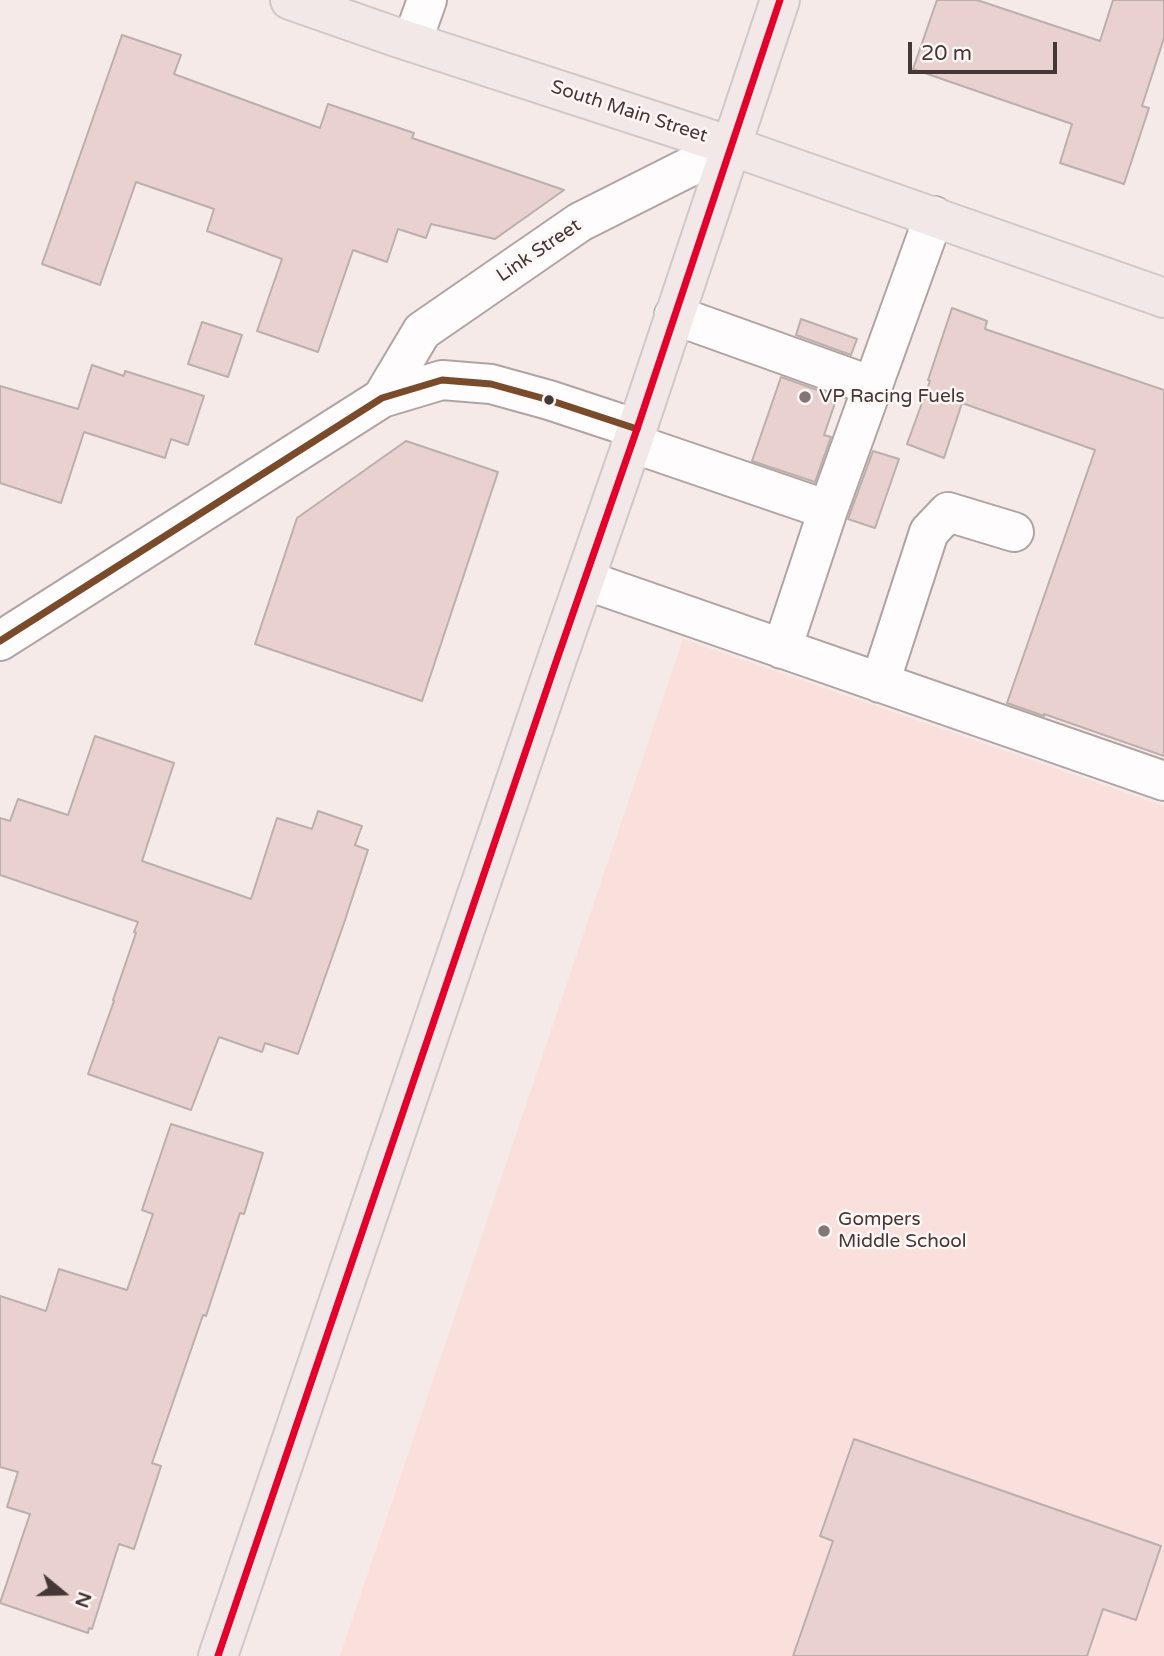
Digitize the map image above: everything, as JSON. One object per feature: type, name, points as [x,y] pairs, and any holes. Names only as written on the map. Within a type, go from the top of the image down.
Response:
[{"type":"main road","name":"South Main Street","points":[[290,0],[732,146],[1164,298]]},
{"type":"main road","points":[[218,1656],[780,0]]},
{"type":"street","points":[[412,42],[427,0]]},
{"type":"street","name":"Link Street","points":[[382,398],[422,331],[580,222],[732,146]]},
{"type":"street","points":[[782,649],[828,510],[934,216]]},
{"type":"street","points":[[674,316],[872,386]]},
{"type":"street","name":"Link Street","points":[[0,641],[382,398],[442,380],[491,384],[549,400],[634,436],[828,510]]},
{"type":"street","points":[[880,683],[929,532],[948,512],[1014,532]]},
{"type":"street","points":[[585,580],[1164,781]]},
{"type":"shaded area","name":"Gompers Middle School","points":[[683,639],[1164,806],[1164,1656],[340,1656]]},
{"type":"building","points":[[937,0],[977,0],[1100,41],[1113,0],[1164,0],[1164,38],[1142,106],[1149,108],[1124,184],[1060,163],[1072,124],[913,69]]},
{"type":"building","points":[[122,35],[181,55],[174,74],[320,128],[328,104],[414,133],[412,138],[564,190],[495,239],[431,224],[426,238],[398,229],[387,262],[353,250],[318,352],[257,331],[282,259],[207,231],[214,209],[136,182],[100,285],[42,264]]},
{"type":"building","points":[[952,308],[987,321],[985,329],[1164,390],[1164,756],[1007,703],[1095,450],[962,403],[944,458],[907,444]]},
{"type":"building","points":[[801,319],[857,339],[851,355],[796,335]]},
{"type":"building","points":[[202,322],[242,335],[228,377],[188,364]]},
{"type":"building","points":[[92,365],[124,376],[125,371],[204,396],[188,445],[171,439],[165,458],[84,432],[61,503],[0,483],[0,386],[78,409]]},
{"type":"building","points":[[781,377],[837,397],[824,435],[831,437],[815,482],[752,461]]},
{"type":"building","points":[[406,441],[498,472],[422,701],[255,644],[297,518]]},
{"type":"building","points":[[873,451],[899,459],[875,528],[848,519]]},
{"type":"building","points":[[95,736],[174,763],[142,861],[251,899],[277,818],[312,829],[318,811],[362,826],[355,845],[368,850],[298,1054],[265,1043],[262,1052],[219,1037],[191,1110],[88,1074],[138,922],[0,875],[0,818],[10,821],[18,799],[68,815]]},
{"type":"building","points":[[171,1124],[263,1153],[244,1214],[240,1213],[206,1316],[203,1315],[152,1463],[161,1466],[134,1549],[119,1544],[92,1629],[89,1628],[88,1633],[0,1603],[30,1514],[7,1507],[18,1472],[0,1467],[0,1296],[46,1311],[59,1269],[127,1290],[153,1214],[142,1210]]},
{"type":"building","points":[[854,1439],[1161,1546],[1136,1620],[1103,1609],[1087,1656],[793,1656],[833,1541],[820,1536]]},
{"type":"transit line","points":[[218,1656],[637,429],[780,0]]},
{"type":"transit line","points":[[0,641],[382,398],[442,380],[491,384],[637,429]]},
{"type":"place","name":"VP Racing Fuels","points":[[805,397]]},
{"type":"place","name":"Gompers Middle School","points":[[824,1231]]}]
